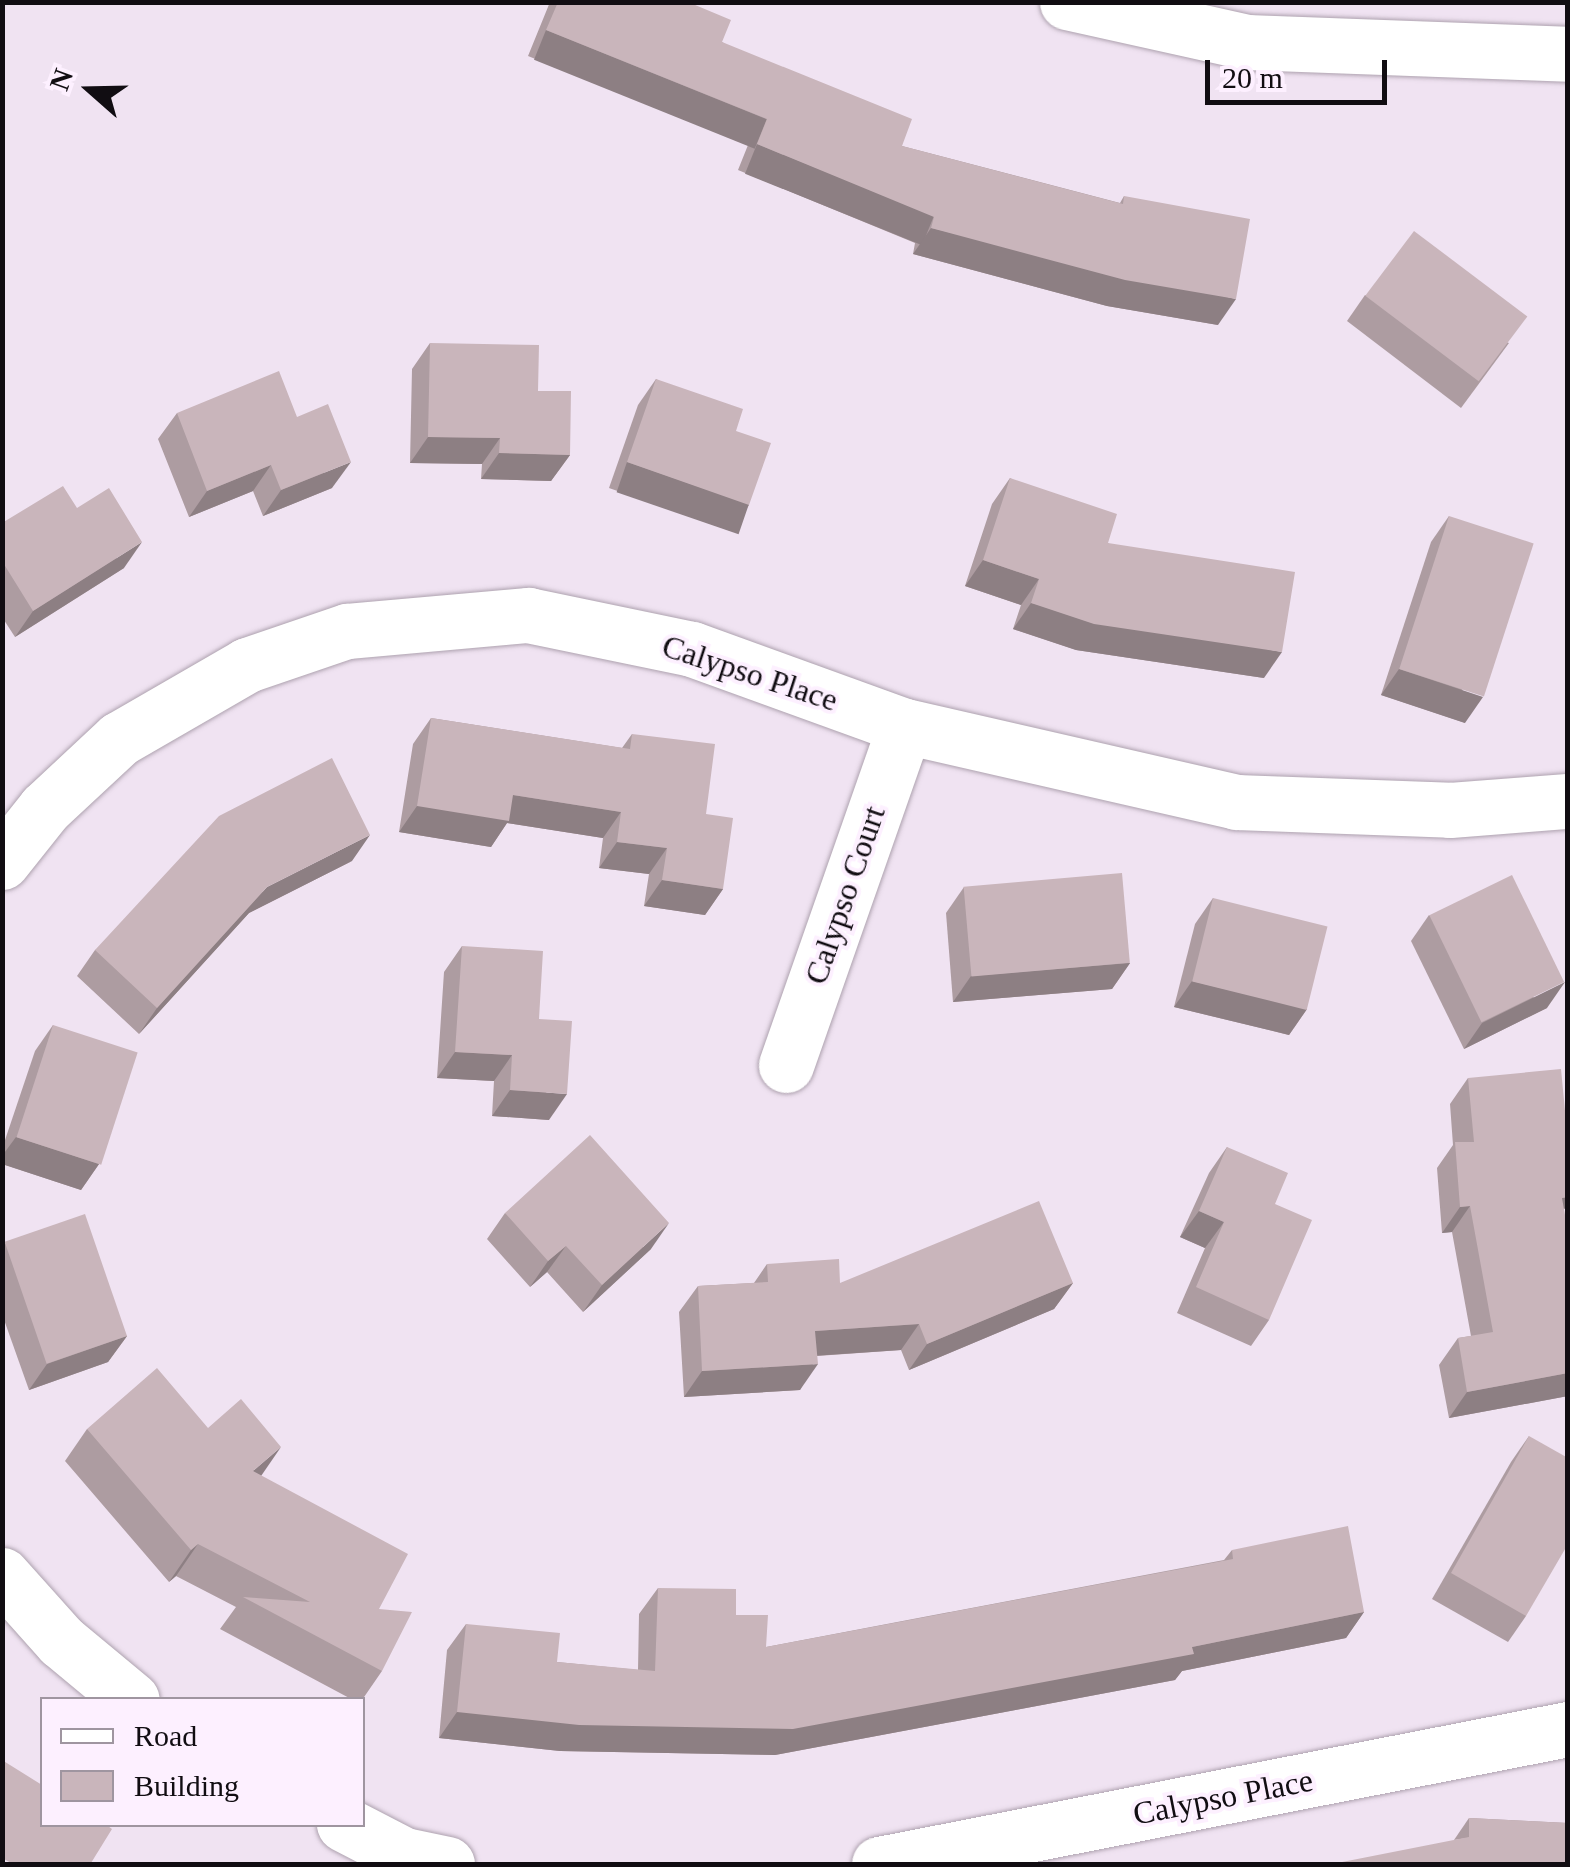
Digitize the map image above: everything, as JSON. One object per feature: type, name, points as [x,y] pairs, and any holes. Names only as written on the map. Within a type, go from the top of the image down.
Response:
[{"type":"street","points":[[1067,2],[1247,42],[1568,54]]},
{"type":"street","name":"Calypso Place","points":[[2,862],[44,808],[118,740],[247,666],[346,632],[528,615],[692,649],[904,726],[1236,802],[1450,810],[1568,801]]},
{"type":"street","name":"Calypso Court","points":[[786,1065],[904,726]]},
{"type":"street","points":[[2,1575],[60,1641],[128,1697]]},
{"type":"street","name":"Calypso Place","points":[[878,1864],[1568,1728]]},
{"type":"street","points":[[350,1827],[404,1855],[446,1864]]},
{"type":"building","points":[[558,2],[688,2],[731,20],[722,42],[912,119],[902,146],[1123,204],[1124,196],[1250,219],[1236,299],[1125,280],[931,228],[934,217],[757,144],[767,119],[546,30]]},
{"type":"building","points":[[1414,231],[1527,316],[1479,381],[1365,296]]},
{"type":"building","points":[[430,343],[539,345],[538,391],[571,391],[570,455],[499,453],[500,438],[428,437]]},
{"type":"building","points":[[279,371],[297,417],[328,404],[351,462],[281,490],[271,465],[207,491],[177,413]]},
{"type":"building","points":[[656,379],[743,409],[736,431],[771,443],[749,505],[627,462]]},
{"type":"building","points":[[1010,478],[1117,514],[1108,543],[1295,572],[1282,652],[1094,624],[1031,603],[1039,579],[983,560]]},
{"type":"building","points":[[63,486],[77,508],[109,488],[142,542],[33,611],[2,561],[2,523]]},
{"type":"building","points":[[1449,516],[1534,544],[1484,697],[1399,669]]},
{"type":"building","points":[[431,718],[630,749],[632,734],[715,744],[706,814],[733,818],[723,889],[662,880],[667,848],[617,842],[621,812],[513,795],[509,821],[417,806]]},
{"type":"building","points":[[332,758],[370,835],[267,887],[157,1008],[95,950],[219,816]]},
{"type":"building","points":[[1122,873],[1130,963],[971,977],[964,887]]},
{"type":"building","points":[[1512,875],[1564,982],[1481,1022],[1429,915]]},
{"type":"building","points":[[1213,898],[1327,927],[1307,1010],[1192,981]]},
{"type":"building","points":[[462,946],[543,951],[539,1019],[572,1021],[567,1094],[510,1090],[512,1055],[455,1052]]},
{"type":"building","points":[[53,1025],[138,1053],[101,1165],[17,1137]]},
{"type":"building","points":[[1561,1069],[1568,1142],[1568,1197],[1562,1198],[1568,1232],[1568,1373],[1467,1392],[1458,1338],[1493,1332],[1470,1206],[1460,1207],[1455,1142],[1474,1142],[1468,1078]]},
{"type":"building","points":[[590,1135],[669,1223],[602,1285],[566,1246],[548,1261],[505,1213]]},
{"type":"building","points":[[1227,1147],[1288,1173],[1275,1204],[1312,1220],[1269,1320],[1196,1287],[1224,1222],[1199,1211]]},
{"type":"building","points":[[1039,1201],[1073,1283],[927,1344],[919,1324],[815,1331],[818,1364],[702,1371],[698,1286],[768,1282],[767,1264],[839,1259],[840,1283]]},
{"type":"building","points":[[85,1214],[127,1336],[47,1364],[5,1242]]},
{"type":"building","points":[[157,1368],[208,1428],[241,1399],[281,1447],[253,1471],[408,1554],[379,1609],[412,1612],[382,1671],[243,1597],[310,1602],[198,1544],[191,1550],[87,1429]]},
{"type":"building","points":[[1529,1436],[1568,1458],[1568,1544],[1526,1616],[1451,1573]]},
{"type":"building","points":[[1348,1526],[1364,1612],[1192,1647],[1194,1654],[793,1729],[579,1725],[457,1712],[466,1624],[560,1633],[557,1662],[655,1671],[658,1588],[736,1589],[736,1615],[768,1615],[766,1647],[1233,1559],[1232,1550]]},
{"type":"building","points":[[2,1760],[40,1784],[40,1827],[112,1829],[93,1864],[13,1864],[2,1858]]},
{"type":"building","points":[[1469,1818],[1568,1823],[1568,1864],[1332,1864],[1469,1837]]}]
